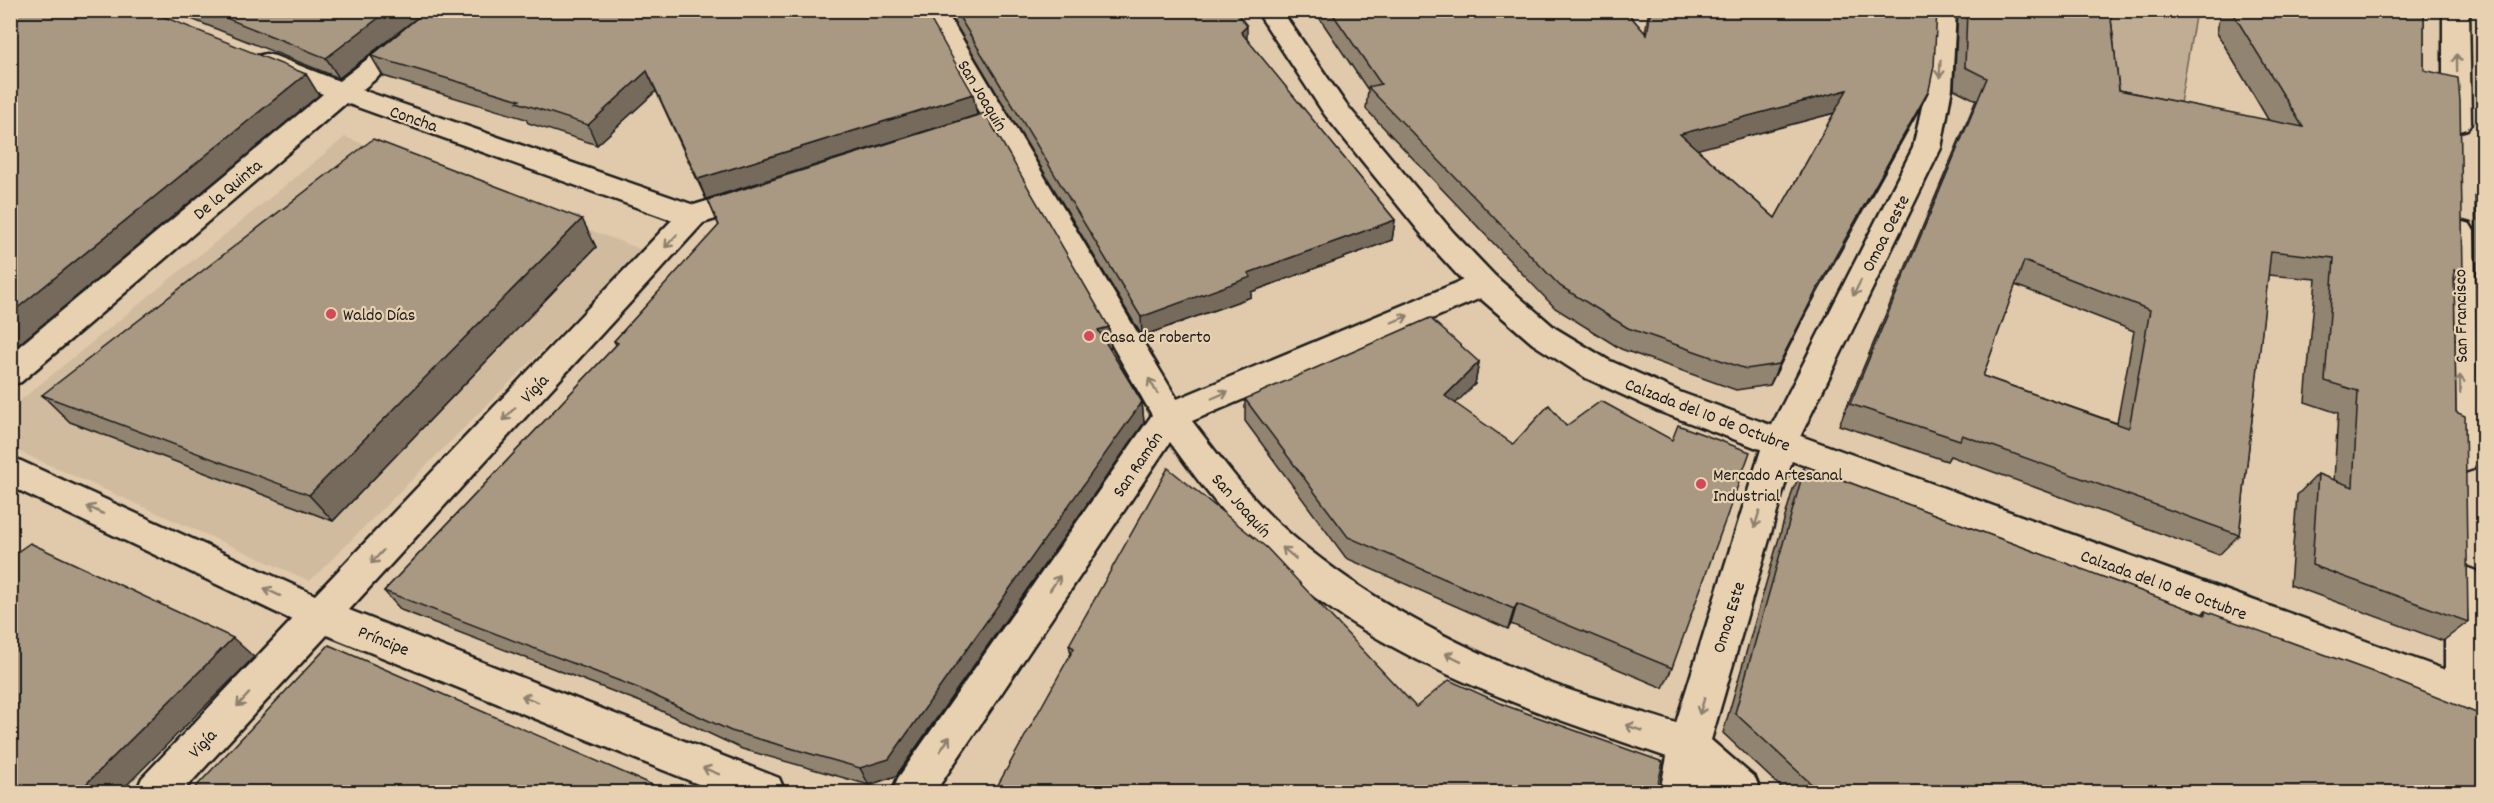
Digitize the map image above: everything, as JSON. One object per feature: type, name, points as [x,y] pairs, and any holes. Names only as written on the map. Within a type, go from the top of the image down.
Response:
[{"type":"street","name":"De la Quinta","points":[[10,373],[342,92],[448,10]]},
{"type":"street","name":"San Joaquín","points":[[932,10],[1170,416],[1221,485],[1267,535],[1324,582],[1388,626],[1517,688],[1689,746],[1741,792]]},
{"type":"street","name":"Calzada del 10 de Octubre","points":[[1268,10],[1335,109],[1442,239],[1484,284],[1544,336],[1597,369],[1670,402],[2474,698]]},
{"type":"street","name":"Omoa Oeste","points":[[1780,442],[1927,148],[1939,88],[1943,10]]},
{"type":"street","points":[[2456,10],[2458,154]]},
{"type":"street","name":"Concha","points":[[245,54],[342,92],[693,216]]},
{"type":"street","points":[[964,131],[998,120]]},
{"type":"street","points":[[693,216],[784,188]]},
{"type":"street","name":"San Francisco","points":[[2458,202],[2462,490]]},
{"type":"street","name":"Vigía","points":[[156,792],[693,216]]},
{"type":"street","name":"San Ramón","points":[[912,792],[1170,416],[1484,284]]},
{"type":"street","name":"Omoa Este","points":[[1680,792],[1689,746],[1780,442]]},
{"type":"street","name":"Príncipe","points":[[10,470],[322,616],[765,792]]},
{"type":"street","points":[[2462,550],[2474,698]]},
{"type":"shaded area","points":[[2483,10],[2483,231],[2477,229],[2478,11]]},
{"type":"shaded area","points":[[2094,11],[2196,11],[2177,121],[2105,104]]},
{"type":"shaded area","points":[[345,137],[643,250],[310,581],[11,448],[11,408]]},
{"type":"building","points":[[10,10],[147,10],[306,74],[10,314]]},
{"type":"building","points":[[206,10],[389,10],[326,58]]},
{"type":"building","points":[[427,10],[925,10],[973,94],[698,179],[647,71],[588,125],[517,102],[520,100],[371,56]]},
{"type":"building","points":[[955,10],[1235,10],[1247,26],[1241,32],[1395,220],[1248,273],[1251,277],[1141,317]]},
{"type":"building","points":[[1330,10],[1625,10],[1647,35],[1651,10],[1937,10],[1934,66],[1929,90],[1816,291],[1779,364],[1746,369],[1628,328],[1560,286],[1368,87],[1381,84]],"holes":[[[1847,90],[1775,218],[1680,134]]]},
{"type":"building","points":[[1967,10],[2110,10],[2119,90],[2303,127],[2231,10],[2424,10],[2424,70],[2458,78],[2460,101],[2463,272],[2454,270],[2456,412],[2465,416],[2468,622],[2312,565],[2318,474],[2353,487],[2358,391],[2325,381],[2334,258],[2271,251],[2239,535],[1962,435],[1960,440],[1850,404],[1987,78],[1965,67]],"holes":[[[2024,261],[2150,310],[2129,428],[1983,376]]]},
{"type":"building","points":[[985,113],[1109,327],[1098,330],[1142,402],[889,759],[860,768],[731,731],[638,688],[384,591],[618,343],[614,341],[719,225],[708,200]]},
{"type":"building","points":[[373,139],[582,219],[309,495],[42,395]]},
{"type":"building","points":[[1430,318],[1479,362],[1445,396],[1513,444],[1549,405],[1566,426],[1601,401],[1672,440],[1678,425],[1750,452],[1672,668],[1517,604],[1514,609],[1348,537],[1245,399]]},
{"type":"building","points":[[1805,466],[2205,615],[2205,611],[2373,672],[2484,716],[2484,792],[1820,792],[1735,713]]},
{"type":"building","points":[[1168,468],[1267,548],[1416,707],[1449,680],[1507,706],[1663,762],[1656,792],[994,792],[1074,648],[1069,645]]},
{"type":"building","points":[[30,543],[233,638],[78,792],[10,792],[10,557]]},
{"type":"building","points":[[329,645],[657,787],[669,792],[191,792]]},
{"type":"place","name":"Waldo Días","points":[[331,314]]},
{"type":"place","name":"Casa de roberto","points":[[1089,336]]},
{"type":"place","name":"Mercado Artesanal Industrial","points":[[1701,484]]}]
